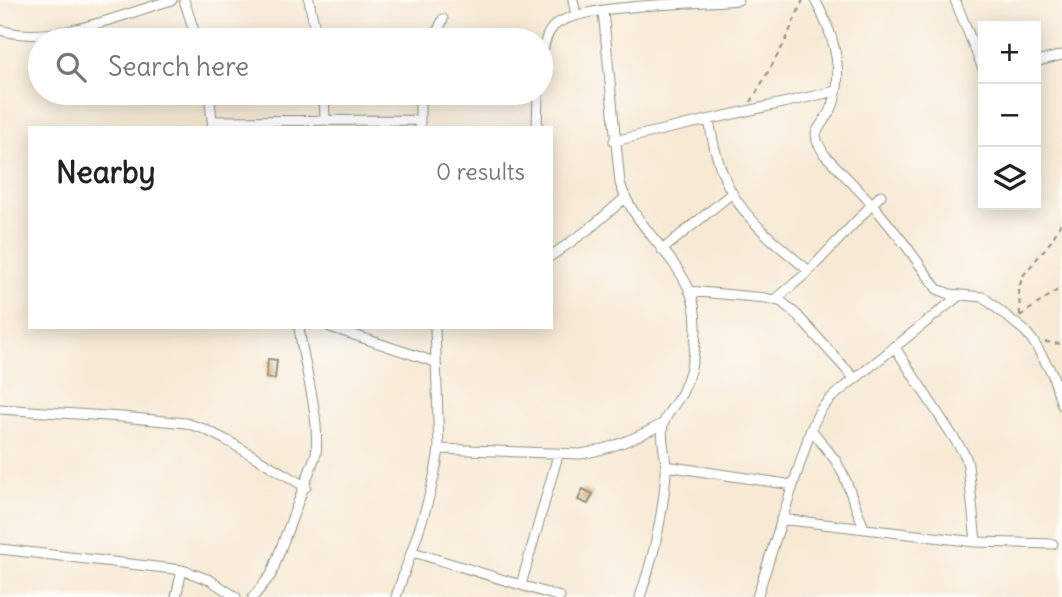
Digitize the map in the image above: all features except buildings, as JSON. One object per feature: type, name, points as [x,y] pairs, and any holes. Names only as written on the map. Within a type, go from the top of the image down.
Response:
[{"type":"street","points":[[74,28],[172,0]]},
{"type":"street","points":[[184,0],[193,28]]},
{"type":"street","points":[[309,0],[315,28]]},
{"type":"street","points":[[573,0],[576,16]]},
{"type":"street","points":[[551,28],[576,16],[603,11],[738,0]]},
{"type":"street","points":[[815,0],[833,39],[836,59],[836,91],[830,112],[816,133],[817,141],[830,160],[873,205],[907,247],[933,285],[943,293],[983,298],[1017,318],[1052,373],[1062,405]]},
{"type":"street","points":[[955,0],[978,57]]},
{"type":"street","points":[[603,11],[620,183],[625,198],[689,291],[694,315],[694,357],[685,386],[664,423],[666,466],[659,536],[640,597]]},
{"type":"street","points":[[439,28],[443,19]]},
{"type":"street","points":[[0,30],[28,36]]},
{"type":"street","points":[[1041,61],[1062,55]]},
{"type":"street","points":[[614,141],[836,91]]},
{"type":"street","points":[[211,105],[213,124],[325,120],[420,124],[420,105]]},
{"type":"street","points":[[324,105],[325,120]]},
{"type":"street","points":[[537,126],[538,105]]},
{"type":"street","points":[[709,120],[719,166],[731,194],[743,212],[763,233],[809,271]]},
{"type":"street","points":[[662,250],[731,194]]},
{"type":"street","points":[[776,299],[809,271],[881,195]]},
{"type":"street","points":[[553,255],[589,229],[625,198]]},
{"type":"street","points":[[689,291],[776,299],[798,316],[854,378]]},
{"type":"street","points":[[757,597],[811,429],[820,410],[854,378],[960,295]]},
{"type":"street","points":[[253,597],[271,575],[306,487],[316,454],[318,433],[299,329]]},
{"type":"street","points":[[336,329],[435,362]]},
{"type":"street","points":[[396,597],[432,488],[439,449],[435,329]]},
{"type":"street","points":[[894,346],[965,455],[970,475],[975,542]]},
{"type":"street","points":[[0,409],[186,424],[204,429],[228,441],[306,487]]},
{"type":"street","points":[[439,449],[558,455],[598,452],[632,440],[664,423]]},
{"type":"street","points":[[811,429],[844,476],[864,528]]},
{"type":"street","points":[[521,585],[558,455]]},
{"type":"street","points":[[666,466],[793,485]]},
{"type":"street","points":[[781,519],[975,542],[1053,544]]},
{"type":"street","points":[[0,549],[182,570],[210,580],[236,597]]},
{"type":"street","points":[[413,551],[560,597]]},
{"type":"street","points":[[176,597],[182,570]]},
{"type":"path","points":[[746,112],[783,44],[803,0]]},
{"type":"path","points":[[1017,318],[1022,277],[1052,240],[1062,221]]},
{"type":"path","points":[[1017,318],[1062,287]]},
{"type":"path","points":[[1033,341],[1062,344]]}]
